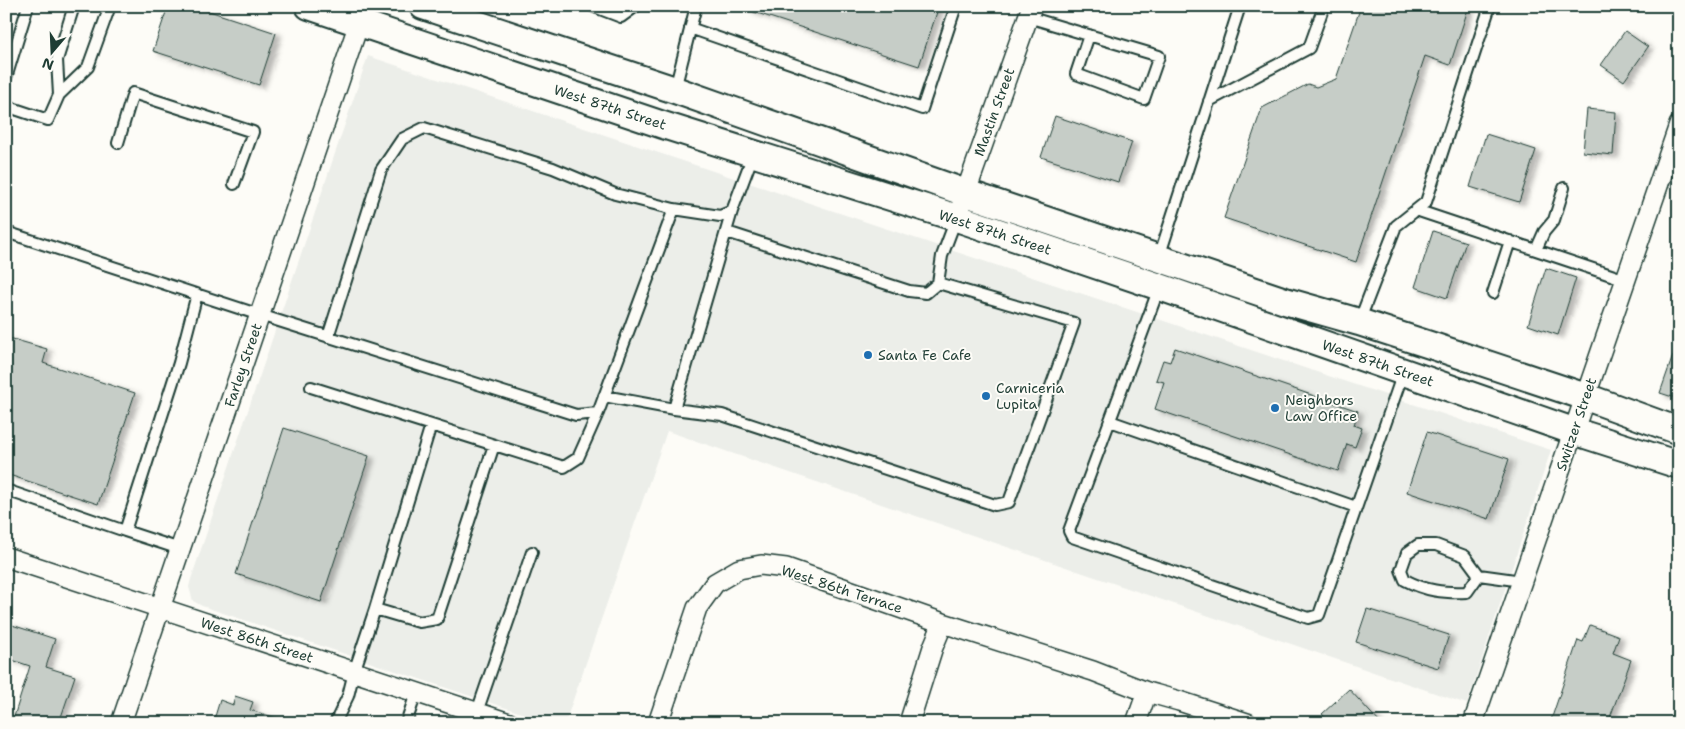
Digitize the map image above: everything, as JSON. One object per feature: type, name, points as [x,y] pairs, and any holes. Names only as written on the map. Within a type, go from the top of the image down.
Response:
[{"type":"main road","name":"West 87th Street","points":[[309,6],[362,15],[663,125],[957,218],[1285,301],[1359,322],[1586,397],[1679,431]]},
{"type":"main road","name":"West 87th Street","points":[[423,6],[674,90],[966,193],[1163,271],[1403,372],[1573,432],[1679,465]]},
{"type":"street","name":"Mastin Street","points":[[957,218],[1030,11]]},
{"type":"street","name":"Farley Street","points":[[121,723],[362,15]]},
{"type":"street","name":"Switzer Street","points":[[1473,723],[1679,125]]},
{"type":"street","name":"West 86th Street","points":[[6,557],[509,723]]},
{"type":"street","name":"West 86th Terrace","points":[[658,723],[697,608],[715,583],[739,569],[761,565],[786,568],[1093,671],[1147,692],[1247,723]]},
{"type":"street","points":[[909,723],[933,646],[943,622]]},
{"type":"street","points":[[1136,723],[1147,692]]},
{"type":"lane","points":[[6,78],[28,6]]},
{"type":"lane","points":[[59,95],[57,60],[74,6]]},
{"type":"lane","points":[[6,106],[48,120],[59,95],[88,67],[110,6]]},
{"type":"lane","points":[[592,6],[621,16],[636,6]]},
{"type":"lane","points":[[674,90],[696,6]]},
{"type":"lane","points":[[690,28],[922,109],[956,6]]},
{"type":"lane","points":[[1240,6],[1209,101],[1163,271],[1069,530],[1072,538],[1308,618],[1319,615],[1403,372]]},
{"type":"lane","points":[[1209,101],[1309,48],[1324,6]]},
{"type":"lane","points":[[1359,322],[1396,226],[1426,202],[1490,6]]},
{"type":"lane","points":[[1030,11],[1089,35],[1159,56],[1144,98],[1076,74],[1089,35]]},
{"type":"lane","points":[[118,143],[133,93],[253,132],[234,184]]},
{"type":"lane","points":[[328,337],[381,170],[402,139],[424,128],[552,168],[615,194],[674,209],[720,216],[732,212]]},
{"type":"lane","points":[[674,409],[732,212],[754,154]]},
{"type":"lane","points":[[1536,250],[1544,232],[1554,220],[1564,188]]},
{"type":"lane","points":[[311,387],[564,467],[578,458],[598,414],[674,209]]},
{"type":"lane","points":[[1416,210],[1626,280]]},
{"type":"lane","points":[[727,232],[908,291],[926,293],[938,283],[942,256],[957,218]]},
{"type":"lane","points":[[6,232],[328,337],[576,415],[598,414]]},
{"type":"lane","points":[[1493,293],[1510,241]]},
{"type":"lane","points":[[604,396],[674,409],[722,415],[995,505],[1009,502],[1074,323],[938,283]]},
{"type":"lane","points":[[125,531],[179,363],[197,294]]},
{"type":"lane","points":[[1110,421],[1356,507]]},
{"type":"lane","points":[[336,723],[348,696],[431,425]]},
{"type":"lane","points":[[375,609],[418,622],[437,619],[494,445]]},
{"type":"lane","points":[[6,490],[180,549]]},
{"type":"lane","points":[[1479,575],[1467,592],[1441,592],[1416,586],[1405,580],[1401,570],[1407,553],[1418,545],[1436,545],[1465,556],[1479,575],[1522,581]]},
{"type":"lane","points":[[477,712],[532,552]]},
{"type":"lane","points":[[406,723],[416,692]]},
{"type":"shaded area","points":[[368,56],[1551,450],[1467,704],[667,431],[565,723],[551,723],[202,606],[193,601],[189,587],[191,579]]},
{"type":"building","points":[[168,6],[194,6],[276,33],[259,85],[153,51]]},
{"type":"building","points":[[748,6],[939,6],[919,66],[748,10]]},
{"type":"building","points":[[1361,6],[1469,6],[1450,65],[1425,56],[1356,262],[1224,218],[1262,108],[1308,84],[1316,87],[1336,79]]},
{"type":"building","points":[[1625,31],[1648,47],[1624,81],[1601,65]]},
{"type":"building","points":[[1587,109],[1616,112],[1613,155],[1583,152]]},
{"type":"building","points":[[1055,116],[1132,142],[1118,182],[1041,157]]},
{"type":"building","points":[[1486,134],[1536,150],[1519,202],[1470,187]]},
{"type":"building","points":[[1433,231],[1466,242],[1447,298],[1415,287]]},
{"type":"building","points":[[1546,268],[1576,278],[1558,335],[1528,325]]},
{"type":"building","points":[[6,337],[47,349],[43,363],[135,393],[98,504],[6,474]]},
{"type":"building","points":[[1676,347],[1679,348],[1679,399],[1660,393]]},
{"type":"building","points":[[1175,348],[1358,411],[1354,425],[1362,428],[1355,447],[1347,444],[1338,471],[1155,409],[1164,382],[1156,380],[1163,360],[1170,362]]},
{"type":"building","points":[[284,428],[369,456],[321,602],[236,574]]},
{"type":"building","points":[[1427,432],[1509,459],[1489,519],[1407,492]]},
{"type":"building","points":[[1367,609],[1449,635],[1438,668],[1356,642]]},
{"type":"building","points":[[6,623],[55,639],[46,667],[75,676],[59,723],[12,723],[30,666],[6,658]]},
{"type":"building","points":[[1590,625],[1619,636],[1613,653],[1631,660],[1608,723],[1550,723],[1578,640],[1583,642]]},
{"type":"building","points":[[1349,689],[1380,723],[1331,723],[1322,714]]},
{"type":"building","points":[[235,696],[253,702],[250,710],[280,719],[279,723],[213,723],[220,700],[233,705]]},
{"type":"place","name":"Santa Fe Cafe","points":[[868,355]]},
{"type":"place","name":"Carniceria Lupita","points":[[986,396]]},
{"type":"place","name":"Neighbors Law Office","points":[[1275,408]]}]
